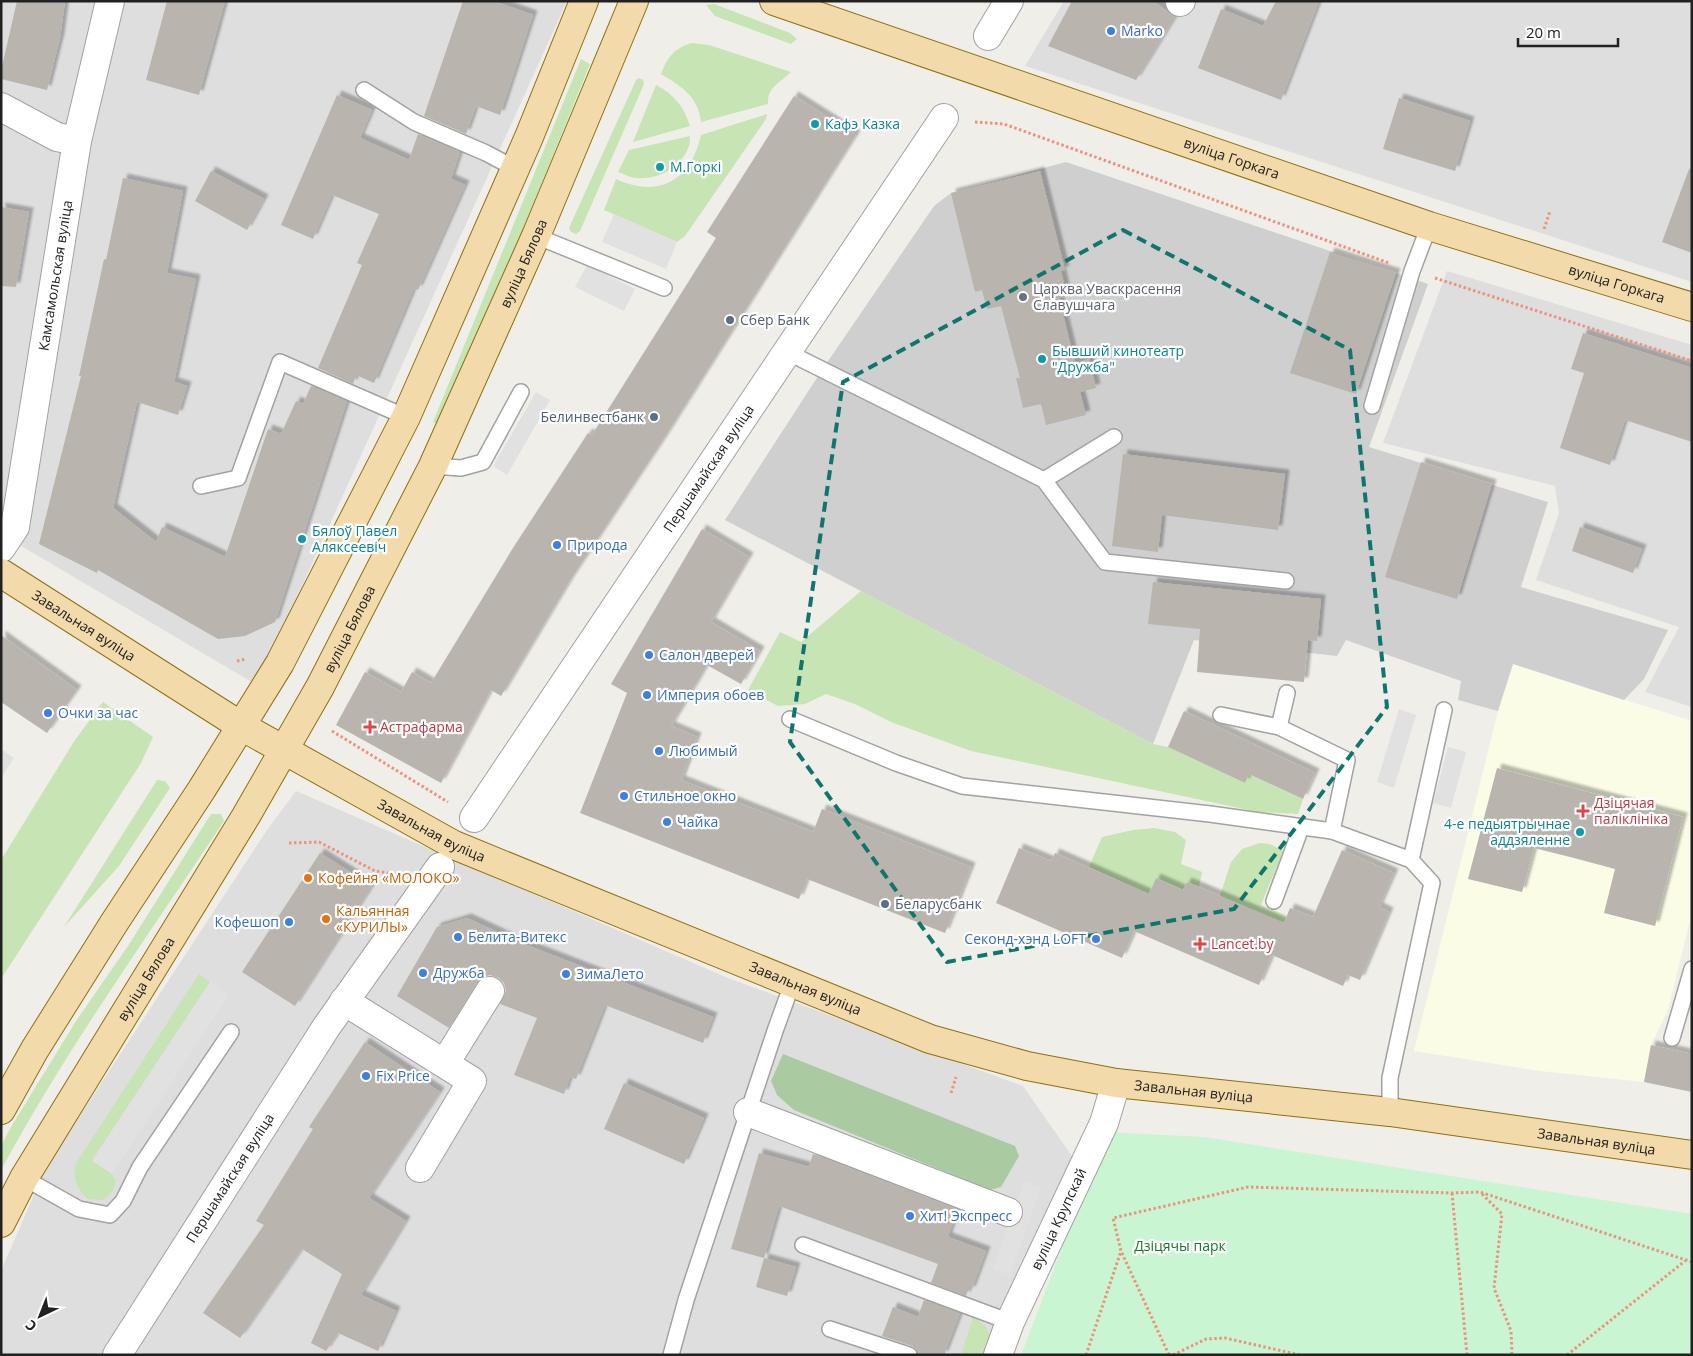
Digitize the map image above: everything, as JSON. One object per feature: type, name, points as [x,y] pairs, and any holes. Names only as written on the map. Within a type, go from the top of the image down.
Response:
[{"type":"main road","points":[[1,1110],[51,1024],[114,923],[202,790],[280,663],[406,417],[516,168],[584,1]]},
{"type":"main road","name":"вуліца Бялова","points":[[1,1224],[24,1178],[246,816],[320,687],[433,466],[536,236],[634,1]]},
{"type":"main road","name":"вуліца Горкага","points":[[774,1],[803,6],[1429,226],[1692,307]]},
{"type":"main road","name":"Завальная вуліца","points":[[1,573],[241,726],[454,845],[930,1039],[1027,1066],[1116,1083],[1390,1112],[1692,1155]]},
{"type":"street","name":"Камсамольская вуліца","points":[[1,548],[15,527],[77,141],[110,1]]},
{"type":"street","points":[[988,36],[1009,1]]},
{"type":"street","points":[[1,107],[58,137],[77,141]]},
{"type":"street","name":"Першамайская вуліца","points":[[474,818],[944,118]]},
{"type":"street","name":"Першамайская вуліца","points":[[117,1355],[327,1026],[436,874]]},
{"type":"street","points":[[445,1063],[490,991]]},
{"type":"street","points":[[344,1001],[472,1081],[420,1168]]},
{"type":"street","name":"вуліца Крупскай","points":[[998,1355],[1010,1322],[1104,1123],[1116,1083]]},
{"type":"street","points":[[748,1112],[1008,1212]]},
{"type":"lane","points":[[364,90],[414,122],[516,168]]},
{"type":"lane","points":[[1372,406],[1412,271],[1429,226]]},
{"type":"lane","points":[[536,236],[664,288]]},
{"type":"lane","points":[[787,352],[1044,480],[1104,562],[1286,581]]},
{"type":"lane","points":[[201,486],[238,478],[280,362],[406,417]]},
{"type":"lane","points":[[433,466],[461,468],[482,462],[522,392]]},
{"type":"lane","points":[[1044,480],[1114,437]]},
{"type":"lane","points":[[1279,727],[1287,693]]},
{"type":"lane","points":[[1411,860],[1444,710]]},
{"type":"lane","points":[[1221,715],[1279,727],[1347,760],[1332,831]]},
{"type":"lane","points":[[790,719],[896,763],[962,786],[1210,814],[1332,831],[1411,860],[1432,883],[1390,1078],[1390,1112]]},
{"type":"lane","points":[[1274,900],[1301,828]]},
{"type":"lane","points":[[1672,1038],[1692,969]]},
{"type":"lane","points":[[671,1355],[686,1300],[792,984]]},
{"type":"lane","points":[[24,1178],[80,1210],[110,1215],[123,1200],[140,1167],[231,1032]]},
{"type":"lane","points":[[803,1245],[1010,1322]]},
{"type":"lane","points":[[830,1329],[866,1348],[909,1355]]},
{"type":"path","points":[[972,122],[1004,124],[1412,271],[1692,361]]},
{"type":"path","points":[[326,728],[474,818]]},
{"type":"path","points":[[289,843],[319,842],[375,870],[436,874]]},
{"type":"path","points":[[1300,1355],[1225,1338],[1206,1339],[1171,1355],[1121,1252],[1114,1218],[1248,1187],[1452,1193],[1480,1192],[1692,1262]]},
{"type":"path","points":[[1480,1192],[1502,1214],[1494,1288],[1511,1331],[1512,1355]]},
{"type":"path","points":[[1452,1193],[1467,1355]]},
{"type":"path","points":[[1086,1355],[1121,1252]]},
{"type":"path","points":[[1567,1355],[1685,1261]]},
{"type":"highlighted area","points":[[1123,230],[1350,350],[1387,707],[1234,909],[947,962],[790,742],[843,382]]},
{"type":"shaded area","points":[[1,1],[567,1],[257,685],[1,534]]},
{"type":"shaded area","points":[[1064,1],[1692,1],[1692,282],[1025,66]]},
{"type":"shaded area","name":"Царква Уваскрасення Славушчага","points":[[1066,162],[1428,284],[1369,447],[1548,502],[1521,587],[1668,630],[1644,679],[1624,700],[1513,664],[1498,711],[1458,700],[1461,681],[1346,640],[1337,656],[1194,640],[1153,744],[725,520],[822,370],[934,206],[951,193]]},
{"type":"shaded area","points":[[614,214],[677,242],[666,269],[602,242]]},
{"type":"shaded area","points":[[587,265],[635,289],[624,311],[575,287]]},
{"type":"shaded area","points":[[1447,271],[1692,345],[1692,707],[1645,692],[1679,627],[1536,580],[1559,513],[1555,486],[1383,443]]},
{"type":"shaded area","points":[[536,392],[550,400],[507,475],[493,466]]},
{"type":"shaded area","name":"Дзіцячая паліклініка","points":[[1513,664],[1692,721],[1692,913],[1668,1010],[1651,1045],[1644,1082],[1540,1071],[1414,1051],[1498,711]]},
{"type":"shaded area","points":[[1399,709],[1416,715],[1394,788],[1377,782]]},
{"type":"shaded area","points":[[1448,747],[1466,752],[1451,808],[1433,803]]},
{"type":"shaded area","points":[[1,749],[14,758],[1,778]]},
{"type":"shaded area","points":[[296,791],[728,978],[1023,1086],[1074,1159],[998,1355],[1,1355],[1,1271],[45,1169],[267,830]]},
{"type":"shaded area","points":[[210,982],[229,995],[112,1174],[92,1161]]},
{"type":"shaded area","points":[[1024,1181],[1041,1187],[1010,1275],[993,1269]]},
{"type":"green space","points":[[714,4],[790,33],[797,39],[791,44],[715,16],[706,5]]},
{"type":"green space","points":[[692,43],[709,45],[791,72],[772,89],[768,98],[768,104],[701,122],[696,105],[688,93],[661,74],[672,54]]},
{"type":"green space","points":[[581,59],[590,64],[443,426],[433,422]]},
{"type":"green space","points":[[639,78],[643,80],[644,84],[580,231],[576,234],[571,232],[569,228],[636,80]]},
{"type":"green space","points":[[656,85],[678,102],[690,126],[633,142]]},
{"type":"green space","points":[[767,114],[766,119],[685,236],[677,242],[604,210],[616,179],[632,185],[646,187],[659,186],[671,181],[690,164],[701,135]]},
{"type":"green space","points":[[690,136],[685,155],[674,167],[660,175],[645,178],[632,177],[618,172],[629,150]]},
{"type":"green space","points":[[861,591],[1153,744],[1168,747],[1245,783],[1249,774],[1303,799],[1298,814],[1258,812],[971,751],[891,722],[855,704],[826,694],[805,704],[778,706],[748,690],[780,632],[801,642]]},
{"type":"green space","points":[[103,702],[153,737],[141,763],[1,979],[1,860],[75,740]]},
{"type":"green space","points":[[157,780],[165,781],[170,788],[119,866],[64,927]]},
{"type":"green space","points":[[211,814],[221,814],[224,821],[81,1036],[26,1125],[1,1170],[1,1146],[11,1127],[76,1021],[128,946]]},
{"type":"green space","points":[[1154,828],[1175,832],[1186,840],[1181,864],[1202,872],[1199,887],[1187,882],[1183,890],[1156,878],[1144,905],[1120,881],[1089,867],[1102,837],[1133,830]]},
{"type":"green space","points":[[1260,843],[1270,844],[1283,851],[1261,905],[1287,916],[1280,933],[1220,896],[1231,862],[1242,849]]},
{"type":"green space","points":[[199,974],[210,982],[92,1160],[112,1174],[116,1181],[112,1192],[103,1200],[88,1199],[81,1192],[77,1184],[75,1165]]},
{"type":"green space","points":[[783,1054],[1015,1146],[1019,1156],[1001,1187],[990,1190],[794,1110],[777,1095],[771,1081]]},
{"type":"green space","name":"Дзіцячы парк","points":[[1106,1132],[1204,1137],[1692,1214],[1692,1355],[1021,1355]]},
{"type":"green space","points":[[973,1317],[989,1333],[990,1342],[987,1355],[961,1355]]},
{"type":"building","points":[[17,1],[65,1],[60,38],[47,90],[1,79],[1,71]]},
{"type":"building","points":[[167,1],[225,1],[199,95],[146,80]]},
{"type":"building","points":[[463,1],[493,1],[533,15],[500,115],[476,106],[466,134],[424,116]]},
{"type":"building","name":"Marko","points":[[1072,1],[1153,1],[1175,17],[1136,80],[1048,46]]},
{"type":"building","points":[[1276,1],[1319,1],[1281,100],[1198,68],[1221,9],[1263,26]]},
{"type":"building","points":[[337,95],[372,110],[360,138],[409,160],[418,134],[460,152],[451,179],[465,185],[418,290],[414,288],[374,383],[356,375],[353,384],[318,368],[362,265],[357,263],[379,214],[332,195],[313,239],[281,225]]},
{"type":"building","points":[[794,96],[856,135],[663,440],[569,582],[501,696],[491,690],[441,783],[336,725],[365,672],[401,692],[412,672],[431,683],[513,548],[588,433],[592,435],[716,238],[707,232]]},
{"type":"building","points":[[1399,98],[1470,121],[1455,171],[1383,149]]},
{"type":"building","points":[[1689,169],[1692,170],[1692,253],[1662,242]]},
{"type":"building","points":[[211,171],[264,199],[247,230],[195,201]]},
{"type":"building","name":"Царква Уваскрасення Славушчага","points":[[1040,171],[1065,270],[1061,271],[1067,296],[1059,298],[1075,363],[1089,359],[1096,388],[1080,392],[1086,415],[1046,425],[1041,404],[1023,408],[1016,378],[1020,378],[1001,306],[987,309],[982,290],[975,292],[951,193]]},
{"type":"building","points":[[123,178],[183,191],[167,273],[196,279],[174,382],[187,386],[178,415],[137,402],[113,508],[156,542],[162,527],[225,557],[268,429],[281,434],[296,401],[303,404],[311,386],[347,401],[275,622],[245,636],[218,639],[98,570],[97,573],[39,544],[81,376],[79,376]]},
{"type":"building","points":[[1,207],[29,212],[16,287],[1,286]]},
{"type":"building","points":[[1330,252],[1396,273],[1356,394],[1290,373]]},
{"type":"building","points":[[1583,333],[1692,368],[1692,442],[1625,420],[1610,465],[1560,448],[1584,373],[1571,369]]},
{"type":"building","points":[[1123,454],[1285,474],[1278,530],[1162,515],[1158,552],[1112,546]]},
{"type":"building","points":[[1421,462],[1492,484],[1457,599],[1385,577]]},
{"type":"building","points":[[1580,527],[1642,549],[1633,573],[1572,551]]},
{"type":"building","points":[[702,529],[749,557],[711,622],[760,651],[741,684],[707,665],[671,726],[697,737],[681,780],[813,832],[822,809],[971,867],[945,933],[807,879],[799,899],[580,813],[627,693],[611,684]]},
{"type":"building","points":[[1153,582],[1321,599],[1317,641],[1308,640],[1304,682],[1197,672],[1200,629],[1148,624]]},
{"type":"building","points":[[1,635],[77,690],[47,733],[1,702]]},
{"type":"building","points":[[1184,711],[1315,773],[1303,799],[1249,774],[1245,783],[1168,747]]},
{"type":"building","name":"4-е педыятрычнае аддзяленне","points":[[1497,768],[1683,817],[1655,926],[1604,913],[1615,869],[1574,858],[1534,848],[1522,892],[1468,879]]},
{"type":"building","points":[[1019,848],[1051,861],[1055,853],[1149,894],[1156,878],[1183,890],[1187,882],[1284,923],[1290,908],[1313,917],[1342,850],[1394,873],[1379,907],[1389,912],[1360,980],[1348,975],[1343,986],[1272,955],[1259,985],[1134,931],[1122,958],[996,903]]},
{"type":"building","points":[[320,853],[372,886],[295,1006],[242,972]]},
{"type":"building","points":[[467,918],[521,943],[713,1017],[703,1043],[605,1005],[576,1079],[570,1077],[564,1094],[514,1075],[537,1018],[500,1004],[506,991],[504,983],[499,978],[490,975],[482,977],[477,982],[449,1028],[397,996],[437,927]]},
{"type":"building","points":[[365,1042],[440,1092],[369,1198],[406,1221],[361,1295],[396,1311],[378,1351],[338,1333],[326,1351],[311,1343],[342,1274],[302,1249],[240,1338],[203,1313],[264,1225],[256,1221],[313,1129],[309,1127]]},
{"type":"building","points":[[1651,1045],[1692,1054],[1692,1092],[1644,1082]]},
{"type":"building","points":[[624,1083],[704,1118],[684,1164],[604,1129]]},
{"type":"building","points":[[759,1153],[809,1167],[813,1154],[957,1209],[948,1237],[986,1251],[971,1291],[968,1290],[966,1296],[931,1283],[938,1264],[779,1206],[764,1258],[731,1249]]},
{"type":"building","points":[[764,1258],[796,1267],[787,1296],[756,1287]]},
{"type":"building","points":[[924,1300],[960,1313],[944,1355],[918,1355],[916,1349],[912,1346],[882,1336],[893,1307],[918,1317]]},
{"type":"place","name":"Marko","points":[[1111,31]]},
{"type":"place","name":"Кафэ Казка","points":[[815,124]]},
{"type":"place","name":"М.Горкі","points":[[660,167]]},
{"type":"place","name":"Царква Уваскрасення Славушчага","points":[[1023,297]]},
{"type":"place","name":"Сбер Банк","points":[[730,320]]},
{"type":"place","name":"Бывший кинотеатр \"Дружба\"","points":[[1042,359]]},
{"type":"place","name":"Белинвестбанк","points":[[654,417]]},
{"type":"place","name":"Бялоў Павел Аляксеевіч","points":[[302,539]]},
{"type":"place","name":"Природа","points":[[557,545]]},
{"type":"place","name":"Салон дверей","points":[[649,655]]},
{"type":"place","name":"Империя обоев","points":[[647,695]]},
{"type":"place","name":"Очки за час","points":[[48,713]]},
{"type":"place","name":"Астрафарма","points":[[370,727]]},
{"type":"place","name":"Любимый","points":[[659,751]]},
{"type":"place","name":"Стильное окно","points":[[624,796]]},
{"type":"place","name":"Дзіцячая паліклініка","points":[[1583,811]]},
{"type":"place","name":"Чайка","points":[[667,822]]},
{"type":"place","name":"4-е педыятрычнае аддзяленне","points":[[1580,832]]},
{"type":"place","name":"Кофейня «МОЛОКО»","points":[[308,878]]},
{"type":"place","name":"Беларусбанк","points":[[885,904]]},
{"type":"place","name":"Кальянная «КУРИЛЫ»","points":[[326,919]]},
{"type":"place","name":"Кофешоп","points":[[289,922]]},
{"type":"place","name":"Белита-Витекс","points":[[458,937]]},
{"type":"place","name":"Секонд-хэнд LOFT","points":[[1096,939]]},
{"type":"place","name":"Lancet.by","points":[[1200,944]]},
{"type":"place","name":"Дружба","points":[[423,973]]},
{"type":"place","name":"ЗимаЛето","points":[[566,974]]},
{"type":"place","name":"Fix Price","points":[[366,1076]]},
{"type":"place","name":"Хит! Экспресс","points":[[910,1216]]}]
